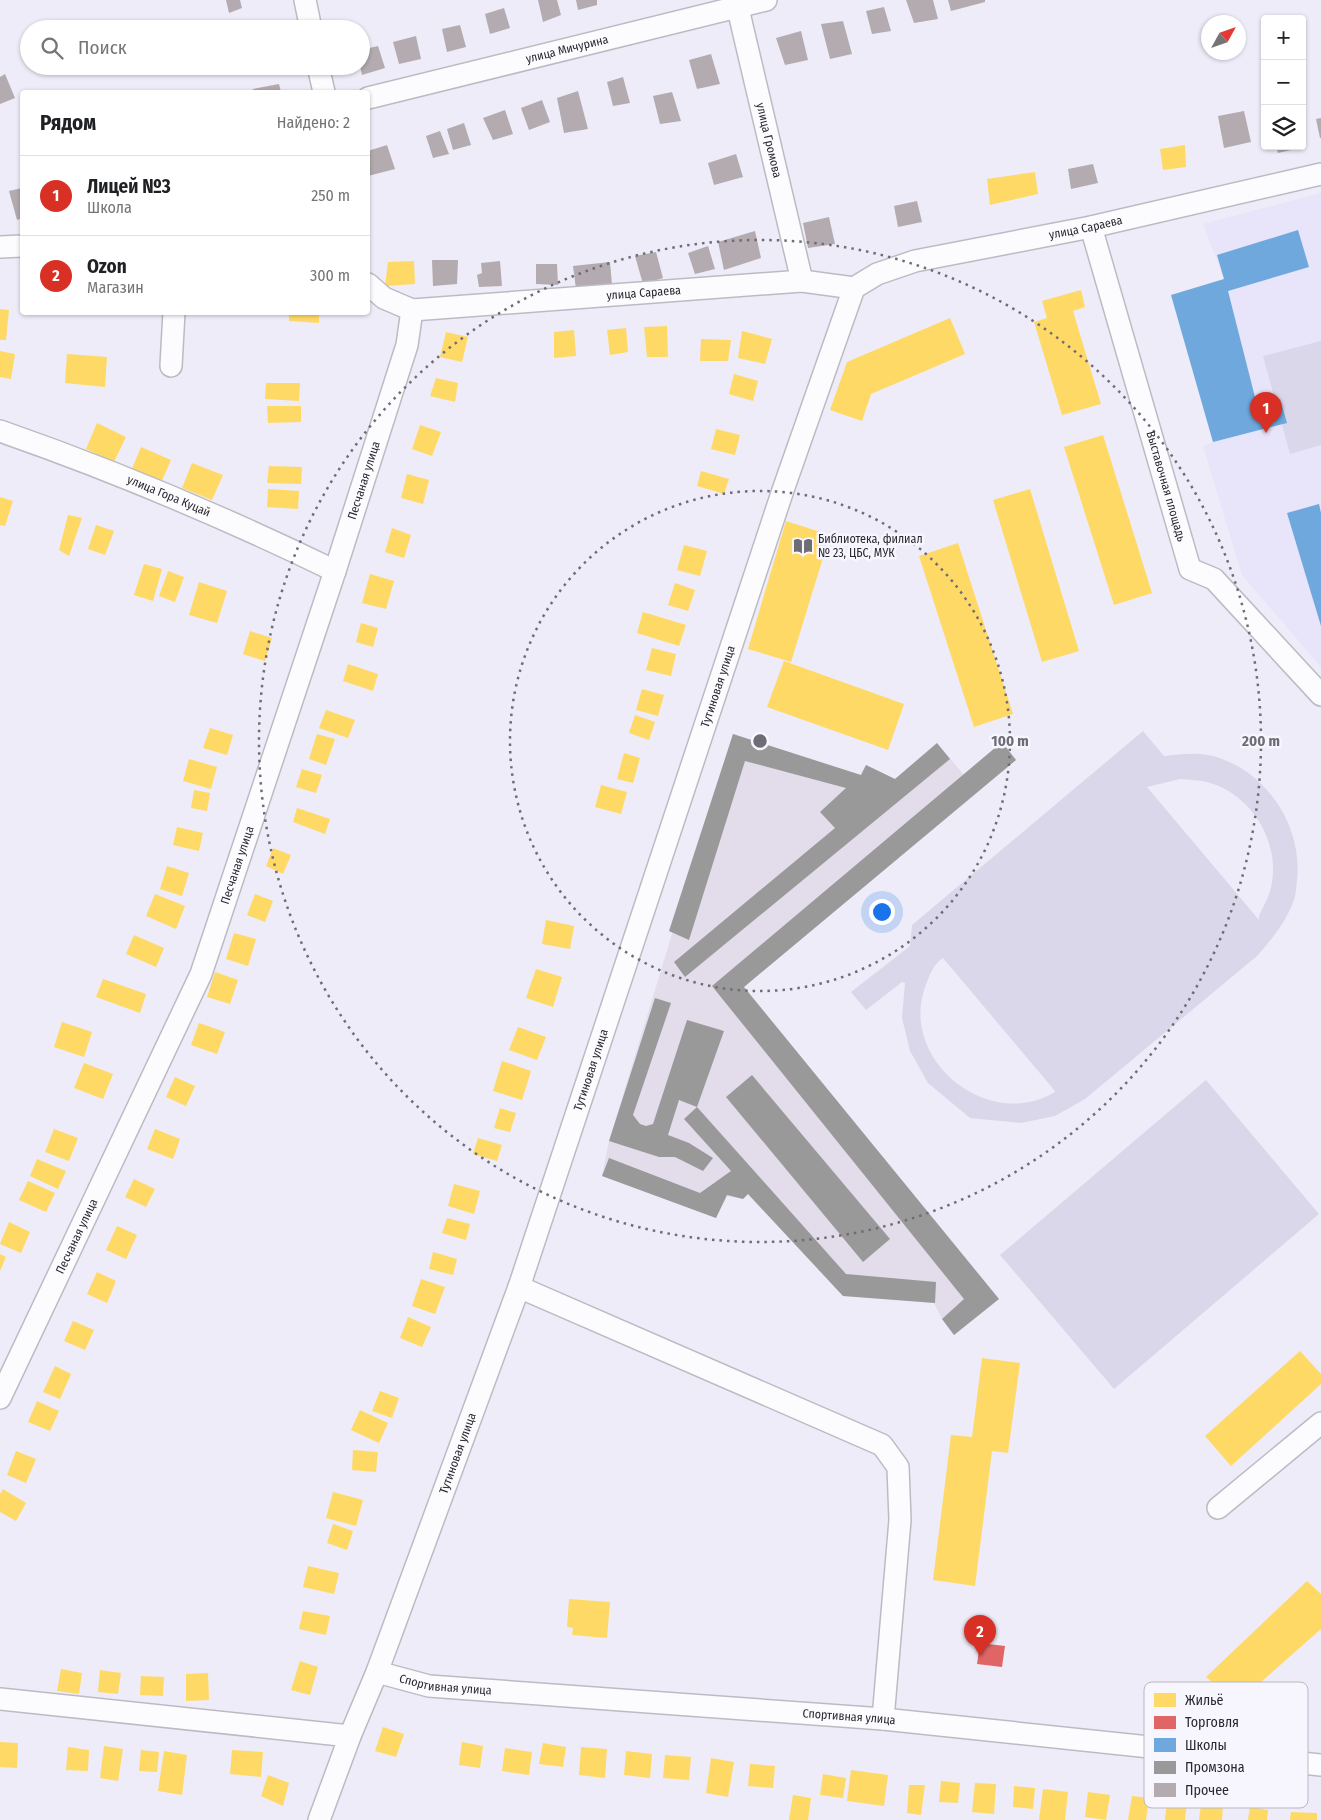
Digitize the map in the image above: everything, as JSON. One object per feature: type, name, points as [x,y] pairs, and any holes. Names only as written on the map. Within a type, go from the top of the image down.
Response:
[{"type":"street","points":[[305,0],[309,20]]},
{"type":"street","name":"улица Мичурина","points":[[370,97],[736,4],[766,0]]},
{"type":"street","name":"улица Громова","points":[[736,4],[802,281]]},
{"type":"street","points":[[320,75],[324,90]]},
{"type":"street","name":"улица Сараева","points":[[422,309],[802,281],[854,288],[877,274],[914,261],[1090,227],[1321,174]]},
{"type":"street","name":"Выставочная площадь","points":[[1090,227],[1190,569],[1214,579],[1321,695]]},
{"type":"street","points":[[0,247],[20,246]]},
{"type":"street","points":[[370,286],[384,298],[422,309]]},
{"type":"street","name":"Тутиновая улица","points":[[319,1820],[350,1736],[377,1672],[519,1287],[777,508],[854,288]]},
{"type":"street","name":"Песчаная улица","points":[[0,1398],[201,974],[335,570],[407,345],[422,309]]},
{"type":"street","points":[[171,366],[174,315]]},
{"type":"street","name":"улица Гора Куцай","points":[[0,431],[90,463],[152,488],[241,526],[335,570]]},
{"type":"street","points":[[519,1287],[882,1445],[898,1467],[900,1520],[883,1719]]},
{"type":"street","points":[[1218,1508],[1321,1423]]},
{"type":"street","name":"Спортивная улица","points":[[377,1672],[428,1686],[883,1719],[1144,1746]]},
{"type":"street","points":[[0,1699],[350,1736]]},
{"type":"street","name":"Спортивная улица","points":[[1308,1764],[1321,1765]]},
{"type":"shaded area","points":[[1321,193],[1321,667],[1242,575],[1203,446],[1213,442],[1171,295],[1224,279],[1203,224]]},
{"type":"shaded area","points":[[1321,341],[1321,445],[1290,454],[1263,356]]},
{"type":"shaded area","points":[[1143,731],[1164,756],[1201,754],[1213,756],[1232,763],[1250,774],[1278,804],[1294,840],[1297,860],[1295,898],[1283,923],[1257,956],[1085,1099],[1055,1116],[1021,1123],[970,1118],[928,1083],[910,1051],[902,1018],[905,983],[902,982],[866,1010],[851,992],[910,946],[912,925]],"holes":[[[1180,779],[1204,781],[1223,788],[1251,810],[1261,824],[1268,840],[1273,874],[1270,891],[1259,920],[1147,787]],[[943,958],[1055,1091],[1055,1092],[1029,1102],[1002,1103],[976,1095],[954,1080],[936,1061],[924,1037],[921,1010],[927,982],[935,966]]]},
{"type":"shaded area","points":[[733,734],[860,775],[866,765],[895,779],[937,743],[964,775],[1002,742],[1016,760],[744,987],[999,1299],[954,1335],[942,1319],[934,1303],[843,1296],[748,1194],[743,1199],[727,1196],[716,1218],[602,1176],[609,1141]]},
{"type":"shaded area","points":[[1206,1080],[1319,1214],[1114,1389],[1000,1255]]},
{"type":"building: Жильё","points":[[1185,145],[1186,167],[1163,170],[1160,149]]},
{"type":"building: Жильё","points":[[1035,172],[1038,194],[990,205],[987,179]]},
{"type":"building: Жильё","points":[[414,261],[415,284],[385,286],[388,262]]},
{"type":"building: Жильё","points":[[1081,290],[1085,307],[1073,311],[1101,404],[1062,415],[1034,322],[1047,318],[1042,301]]},
{"type":"building: Жильё","points":[[0,309],[9,310],[6,340],[0,340]]},
{"type":"building: Жильё","points":[[289,315],[319,315],[319,323],[289,321]]},
{"type":"building: Жильё","points":[[950,318],[965,354],[871,394],[862,421],[830,410],[847,362]]},
{"type":"building: Жильё","points":[[667,326],[668,357],[647,357],[644,327]]},
{"type":"building: Жильё","points":[[626,328],[628,352],[610,355],[607,330]]},
{"type":"building: Жильё","points":[[574,330],[576,356],[554,358],[554,332]]},
{"type":"building: Жильё","points":[[742,331],[772,339],[765,364],[738,358]]},
{"type":"building: Жильё","points":[[446,332],[468,337],[462,362],[440,357]]},
{"type":"building: Жильё","points":[[701,339],[731,340],[728,361],[700,361]]},
{"type":"building: Жильё","points":[[0,351],[15,354],[11,379],[0,377]]},
{"type":"building: Жильё","points":[[67,354],[107,357],[105,387],[65,383]]},
{"type":"building: Жильё","points":[[734,374],[758,381],[753,401],[729,394]]},
{"type":"building: Жильё","points":[[436,378],[458,383],[455,402],[430,396]]},
{"type":"building: Жильё","points":[[266,383],[300,383],[299,401],[265,399]]},
{"type":"building: Жильё","points":[[267,406],[301,406],[301,422],[268,423]]},
{"type":"building: Жильё","points":[[97,423],[126,437],[114,462],[86,449]]},
{"type":"building: Жильё","points":[[420,425],[441,432],[432,456],[412,449]]},
{"type":"building: Жильё","points":[[716,429],[740,435],[735,455],[711,449]]},
{"type":"building: Жильё","points":[[1103,435],[1152,593],[1114,605],[1064,447]]},
{"type":"building: Жильё","points":[[141,447],[171,460],[160,485],[131,471]]},
{"type":"building: Жильё","points":[[192,463],[223,475],[212,500],[182,488]]},
{"type":"building: Жильё","points":[[269,466],[302,467],[301,484],[267,483]]},
{"type":"building: Жильё","points":[[701,471],[729,479],[724,494],[697,486]]},
{"type":"building: Жильё","points":[[407,474],[429,480],[423,504],[401,498]]},
{"type":"building: Жильё","points":[[268,489],[299,491],[298,509],[267,507]]},
{"type":"building: Жильё","points":[[1030,489],[1079,651],[1042,662],[993,500]]},
{"type":"building: Жильё","points":[[0,497],[13,501],[5,526],[0,525]]},
{"type":"building: Жильё","points":[[68,515],[82,518],[69,556],[59,550]]},
{"type":"building: Жильё","points":[[786,521],[830,535],[791,662],[748,649]]},
{"type":"building: Жильё","points":[[96,525],[114,531],[105,555],[88,549]]},
{"type":"building: Жильё","points":[[392,528],[411,535],[404,558],[385,552]]},
{"type":"building: Жильё","points":[[958,543],[1013,714],[974,727],[919,556]]},
{"type":"building: Жильё","points":[[684,545],[707,551],[700,576],[677,570]]},
{"type":"building: Жильё","points":[[144,564],[162,569],[153,601],[134,595]]},
{"type":"building: Жильё","points":[[168,571],[184,577],[175,602],[159,596]]},
{"type":"building: Жильё","points":[[370,574],[394,581],[386,609],[362,603]]},
{"type":"building: Жильё","points":[[199,582],[227,591],[217,623],[189,615]]},
{"type":"building: Жильё","points":[[675,583],[695,590],[688,611],[668,605]]},
{"type":"building: Жильё","points":[[643,612],[686,625],[679,646],[637,633]]},
{"type":"building: Жильё","points":[[361,623],[378,628],[373,647],[356,642]]},
{"type":"building: Жильё","points":[[250,631],[272,638],[265,661],[243,654]]},
{"type":"building: Жильё","points":[[652,648],[676,654],[671,676],[646,670]]},
{"type":"building: Жильё","points":[[784,661],[904,704],[888,750],[767,707]]},
{"type":"building: Жильё","points":[[348,664],[378,674],[373,691],[343,681]]},
{"type":"building: Жильё","points":[[642,689],[664,695],[658,716],[636,710]]},
{"type":"building: Жильё","points":[[326,710],[355,720],[348,738],[319,728]]},
{"type":"building: Жильё","points":[[635,715],[655,722],[649,740],[629,733]]},
{"type":"building: Жильё","points":[[210,728],[233,735],[227,755],[203,748]]},
{"type":"building: Жильё","points":[[317,734],[335,739],[326,765],[309,759]]},
{"type":"building: Жильё","points":[[624,753],[640,758],[633,783],[617,779]]},
{"type":"building: Жильё","points":[[189,759],[217,767],[211,789],[183,781]]},
{"type":"building: Жильё","points":[[302,769],[322,775],[316,793],[296,787]]},
{"type":"building: Жильё","points":[[601,785],[627,792],[621,814],[595,807]]},
{"type":"building: Жильё","points":[[194,790],[210,793],[207,811],[191,808]]},
{"type":"building: Жильё","points":[[297,808],[330,819],[325,834],[293,822]]},
{"type":"building: Жильё","points":[[177,827],[203,833],[199,851],[173,845]]},
{"type":"building: Жильё","points":[[273,848],[291,855],[283,874],[266,866]]},
{"type":"building: Жильё","points":[[167,866],[189,873],[182,896],[160,889]]},
{"type":"building: Жильё","points":[[155,894],[185,906],[176,929],[146,916]]},
{"type":"building: Жильё","points":[[255,894],[273,901],[265,922],[247,915]]},
{"type":"building: Жильё","points":[[546,920],[574,926],[570,949],[542,944]]},
{"type":"building: Жильё","points":[[234,933],[256,939],[248,966],[226,959]]},
{"type":"building: Жильё","points":[[134,935],[164,948],[156,967],[126,954]]},
{"type":"building: Жильё","points":[[536,969],[562,977],[553,1007],[526,998]]},
{"type":"building: Жильё","points":[[215,972],[238,980],[230,1004],[207,997]]},
{"type":"building: Жильё","points":[[103,979],[146,994],[140,1013],[96,997]]},
{"type":"building: Жильё","points":[[62,1022],[92,1032],[84,1057],[54,1047]]},
{"type":"building: Жильё","points":[[199,1023],[225,1032],[217,1054],[191,1045]]},
{"type":"building: Жильё","points":[[518,1027],[546,1037],[537,1060],[509,1050]]},
{"type":"building: Жильё","points":[[502,1061],[531,1071],[522,1100],[493,1091]]},
{"type":"building: Жильё","points":[[84,1063],[113,1074],[103,1099],[74,1088]]},
{"type":"building: Жильё","points":[[175,1077],[195,1086],[186,1106],[166,1097]]},
{"type":"building: Жильё","points":[[500,1108],[516,1113],[510,1132],[494,1128]]},
{"type":"building: Жильё","points":[[54,1129],[78,1138],[69,1161],[45,1152]]},
{"type":"building: Жильё","points":[[155,1129],[180,1139],[173,1159],[147,1149]]},
{"type":"building: Жильё","points":[[478,1138],[502,1145],[497,1161],[473,1154]]},
{"type":"building: Жильё","points":[[37,1159],[66,1171],[58,1189],[30,1176]]},
{"type":"building: Жильё","points":[[134,1179],[155,1189],[146,1207],[125,1197]]},
{"type":"building: Жильё","points":[[28,1181],[55,1193],[46,1212],[19,1200]]},
{"type":"building: Жильё","points":[[454,1184],[480,1191],[474,1214],[448,1206]]},
{"type":"building: Жильё","points":[[447,1218],[470,1224],[466,1240],[442,1233]]},
{"type":"building: Жильё","points":[[9,1222],[30,1232],[21,1253],[0,1244]]},
{"type":"building: Жильё","points":[[117,1226],[137,1235],[126,1259],[106,1250]]},
{"type":"building: Жильё","points":[[433,1252],[457,1259],[453,1275],[429,1269]]},
{"type":"building: Жильё","points":[[0,1254],[6,1257],[0,1271]]},
{"type":"building: Жильё","points":[[97,1272],[116,1281],[107,1303],[87,1294]]},
{"type":"building: Жильё","points":[[421,1279],[445,1287],[435,1314],[412,1306]]},
{"type":"building: Жильё","points":[[408,1317],[431,1327],[422,1347],[400,1338]]},
{"type":"building: Жильё","points":[[73,1321],[94,1330],[85,1350],[64,1341]]},
{"type":"building: Жильё","points":[[1300,1351],[1321,1374],[1321,1384],[1231,1466],[1205,1436]]},
{"type":"building: Жильё","points":[[982,1358],[1020,1363],[1008,1453],[992,1451],[975,1586],[933,1580],[951,1435],[972,1437]]},
{"type":"building: Жильё","points":[[55,1366],[71,1374],[60,1399],[43,1392]]},
{"type":"building: Жильё","points":[[380,1391],[399,1398],[392,1418],[372,1411]]},
{"type":"building: Жильё","points":[[37,1401],[59,1411],[50,1431],[28,1422]]},
{"type":"building: Жильё","points":[[360,1410],[388,1423],[379,1443],[351,1430]]},
{"type":"building: Жильё","points":[[353,1450],[378,1452],[376,1472],[352,1470]]},
{"type":"building: Жильё","points":[[16,1451],[36,1459],[26,1483],[7,1475]]},
{"type":"building: Жильё","points":[[3,1489],[26,1503],[16,1521],[0,1512],[0,1494]]},
{"type":"building: Жильё","points":[[333,1492],[363,1500],[356,1526],[326,1518]]},
{"type":"building: Жильё","points":[[333,1524],[353,1531],[347,1550],[327,1543]]},
{"type":"building: Жильё","points":[[308,1566],[339,1573],[334,1594],[303,1587]]},
{"type":"building: Жильё","points":[[1307,1581],[1321,1594],[1321,1629],[1261,1682],[1212,1682],[1206,1677]]},
{"type":"building: Жильё","points":[[569,1599],[610,1602],[607,1638],[572,1635],[573,1628],[567,1627]]},
{"type":"building: Жильё","points":[[303,1611],[330,1616],[326,1635],[299,1629]]},
{"type":"building: Жильё","points":[[300,1661],[318,1667],[310,1695],[291,1690]]},
{"type":"building: Жильё","points":[[61,1669],[82,1673],[79,1694],[57,1691]]},
{"type":"building: Жильё","points":[[100,1670],[121,1673],[118,1694],[98,1692]]},
{"type":"building: Жильё","points":[[208,1673],[209,1700],[186,1701],[186,1674]]},
{"type":"building: Жильё","points":[[141,1676],[164,1677],[163,1696],[140,1695]]},
{"type":"building: Жильё","points":[[383,1727],[404,1734],[396,1757],[375,1751]]},
{"type":"building: Жильё","points":[[0,1742],[18,1743],[17,1768],[0,1767]]},
{"type":"building: Жильё","points":[[462,1742],[483,1746],[480,1768],[459,1765]]},
{"type":"building: Жильё","points":[[543,1743],[566,1747],[563,1767],[539,1764]]},
{"type":"building: Жильё","points":[[104,1746],[123,1749],[118,1781],[100,1778]]},
{"type":"building: Жильё","points":[[68,1747],[89,1750],[88,1771],[66,1770]]},
{"type":"building: Жильё","points":[[581,1747],[607,1749],[605,1778],[579,1775]]},
{"type":"building: Жильё","points":[[505,1748],[532,1752],[529,1775],[502,1771]]},
{"type":"building: Жильё","points":[[141,1750],[159,1752],[157,1772],[139,1771]]},
{"type":"building: Жильё","points":[[232,1750],[263,1752],[261,1777],[230,1774]]},
{"type":"building: Жильё","points":[[164,1751],[187,1755],[182,1795],[158,1791]]},
{"type":"building: Жильё","points":[[626,1751],[652,1754],[650,1778],[624,1775]]},
{"type":"building: Жильё","points":[[665,1755],[691,1757],[689,1780],[663,1778]]},
{"type":"building: Жильё","points":[[711,1758],[734,1762],[728,1797],[706,1793]]},
{"type":"building: Жильё","points":[[750,1764],[775,1766],[773,1788],[748,1786]]},
{"type":"building: Жильё","points":[[851,1770],[888,1775],[884,1806],[847,1801]]},
{"type":"building: Жильё","points":[[823,1774],[846,1778],[843,1798],[820,1795]]},
{"type":"building: Жильё","points":[[268,1775],[289,1783],[283,1806],[261,1796]]},
{"type":"building: Жильё","points":[[941,1781],[960,1783],[958,1803],[939,1802]]},
{"type":"building: Жильё","points":[[975,1783],[996,1784],[994,1814],[972,1812]]},
{"type":"building: Жильё","points":[[909,1785],[925,1785],[921,1815],[907,1813]]},
{"type":"building: Жильё","points":[[1014,1786],[1035,1788],[1033,1809],[1013,1807]]},
{"type":"building: Жильё","points":[[1043,1789],[1068,1792],[1065,1820],[1039,1820]]},
{"type":"building: Жильё","points":[[1088,1792],[1110,1795],[1106,1820],[1085,1817]]},
{"type":"building: Жильё","points":[[793,1795],[811,1798],[808,1820],[789,1820]]},
{"type":"building: Жильё","points":[[1132,1796],[1144,1797],[1144,1808],[1148,1808],[1146,1820],[1128,1820]]},
{"type":"building: Жильё","points":[[1166,1808],[1186,1808],[1185,1820],[1165,1820]]},
{"type":"building: Жильё","points":[[1200,1808],[1223,1808],[1222,1820],[1199,1820]]},
{"type":"building: Жильё","points":[[1250,1808],[1268,1810],[1267,1820],[1248,1820]]},
{"type":"building: Жильё","points":[[1291,1812],[1317,1813],[1317,1820],[1290,1820]]},
{"type":"building: Торговля","points":[[980,1643],[1005,1646],[1002,1667],[977,1664]]},
{"type":"building: Школы","points":[[1298,230],[1309,267],[1228,291],[1257,405],[1280,399],[1287,423],[1213,442],[1171,295],[1224,279],[1217,255]]},
{"type":"building: Школы","points":[[1319,504],[1321,513],[1321,626],[1287,513]]},
{"type":"building: Промзона","points":[[733,734],[861,775],[866,765],[895,779],[937,743],[950,759],[685,977],[674,962],[835,828],[820,812],[846,788],[745,761],[689,940],[669,931]]},
{"type":"building: Промзона","points":[[1002,742],[1016,760],[744,987],[999,1299],[954,1335],[942,1319],[964,1299],[712,986]]},
{"type":"building: Промзона","points":[[655,998],[671,1003],[633,1115],[640,1124],[646,1126],[653,1124],[687,1020],[724,1031],[697,1107],[679,1100],[668,1135],[689,1143],[713,1158],[703,1171],[675,1157],[659,1157],[609,1141]]},
{"type":"building: Промзона","points":[[752,1075],[890,1239],[863,1262],[726,1097]]},
{"type":"building: Промзона","points":[[697,1107],[846,1274],[936,1282],[935,1303],[843,1296],[748,1194],[743,1199],[727,1195],[716,1218],[602,1176],[609,1158],[700,1193],[731,1171],[684,1119]]},
{"type":"building: Прочее","points":[[226,0],[240,0],[242,8],[229,13]]},
{"type":"building: Прочее","points":[[538,0],[557,0],[561,15],[543,22]]},
{"type":"building: Прочее","points":[[576,0],[597,0],[597,5],[578,10]]},
{"type":"building: Прочее","points":[[906,0],[933,0],[938,19],[914,23]]},
{"type":"building: Прочее","points":[[948,0],[985,0],[985,2],[951,11]]},
{"type":"building: Прочее","points":[[884,7],[891,31],[872,34],[866,11]]},
{"type":"building: Прочее","points":[[504,8],[510,28],[490,34],[485,14]]},
{"type":"building: Прочее","points":[[843,21],[852,54],[830,59],[821,24]]},
{"type":"building: Прочее","points":[[460,25],[466,47],[447,52],[442,29]]},
{"type":"building: Прочее","points":[[801,31],[808,60],[785,65],[776,38]]},
{"type":"building: Прочее","points":[[416,36],[421,59],[399,64],[393,42]]},
{"type":"building: Прочее","points":[[378,46],[385,68],[370,73],[370,48]]},
{"type":"building: Прочее","points":[[711,54],[720,84],[697,89],[689,60]]},
{"type":"building: Прочее","points":[[5,74],[15,98],[0,104],[0,77]]},
{"type":"building: Прочее","points":[[623,77],[630,103],[613,106],[607,82]]},
{"type":"building: Прочее","points":[[279,84],[280,90],[253,90]]},
{"type":"building: Прочее","points":[[578,91],[588,129],[564,133],[557,98]]},
{"type":"building: Прочее","points":[[672,92],[681,121],[660,124],[653,96]]},
{"type":"building: Прочее","points":[[542,100],[550,122],[529,130],[521,108]]},
{"type":"building: Прочее","points":[[505,110],[513,134],[493,140],[483,118]]},
{"type":"building: Прочее","points":[[1244,111],[1251,142],[1224,148],[1218,116]]},
{"type":"building: Прочее","points":[[1321,118],[1321,138],[1320,138],[1316,119]]},
{"type":"building: Прочее","points":[[464,123],[471,145],[453,150],[447,129]]},
{"type":"building: Прочее","points":[[440,131],[449,154],[433,158],[426,136]]},
{"type":"building: Прочее","points":[[387,145],[395,169],[370,175],[370,150]]},
{"type":"building: Прочее","points":[[1277,150],[1291,150],[1278,153]]},
{"type":"building: Прочее","points":[[736,154],[743,177],[714,185],[708,163]]},
{"type":"building: Прочее","points":[[1093,164],[1098,183],[1071,189],[1068,169]]},
{"type":"building: Прочее","points":[[20,188],[20,219],[17,220],[9,191]]},
{"type":"building: Прочее","points":[[917,201],[922,222],[898,227],[894,206]]},
{"type":"building: Прочее","points":[[829,217],[835,244],[808,248],[803,223]]},
{"type":"building: Прочее","points":[[755,231],[761,258],[724,270],[718,242]]},
{"type":"building: Прочее","points":[[708,246],[715,269],[695,274],[688,253]]},
{"type":"building: Прочее","points":[[656,252],[663,278],[643,284],[635,256]]},
{"type":"building: Прочее","points":[[432,260],[458,260],[457,284],[433,286]]},
{"type":"building: Прочее","points":[[500,261],[502,286],[479,287],[477,275],[482,273],[481,263]]},
{"type":"building: Прочее","points":[[610,262],[612,285],[576,289],[573,266]]},
{"type":"building: Прочее","points":[[536,264],[557,264],[558,285],[536,284]]},
{"type":"place","name":"Лицей №3","points":[[1266,433]]},
{"type":"place","name":"Библиотека, филиал № 23, ЦБС, МУК","points":[[803,546]]},
{"type":"place","name":"Ozon","points":[[980,1656]]}]
